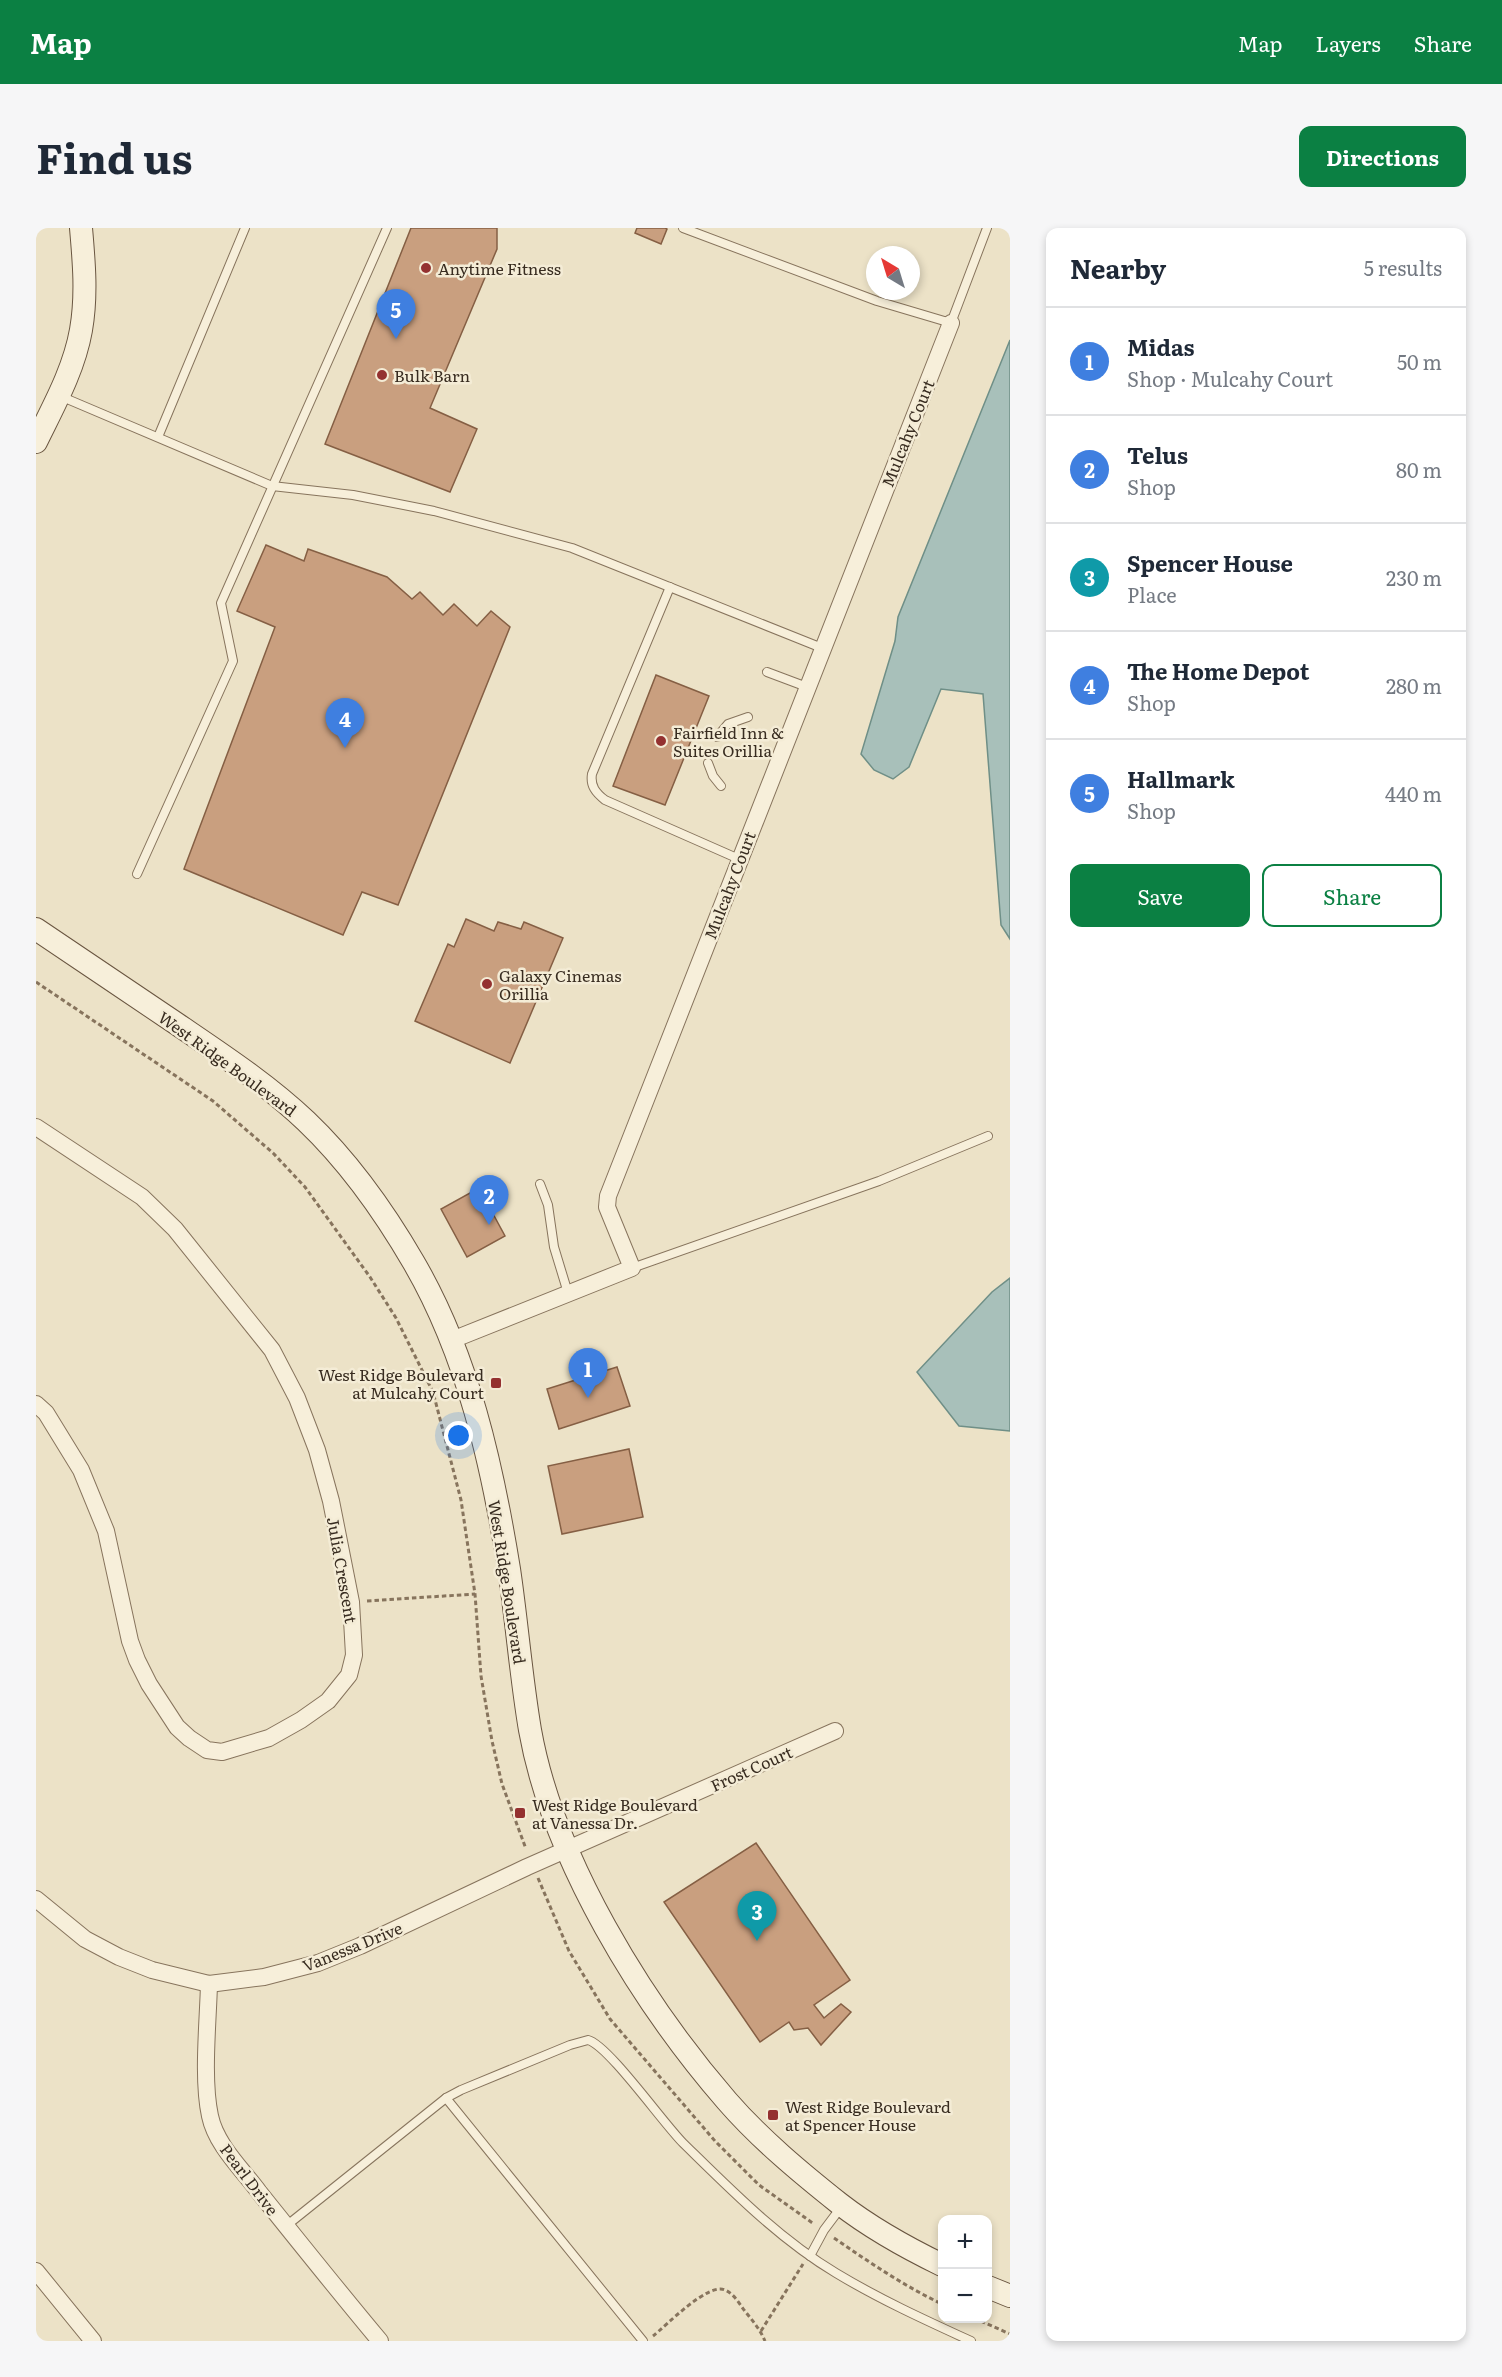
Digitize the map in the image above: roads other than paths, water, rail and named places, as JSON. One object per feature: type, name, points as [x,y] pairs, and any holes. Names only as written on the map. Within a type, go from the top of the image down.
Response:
[{"type":"street","points":[[36,442],[72,363],[81,331],[85,300],[81,228]]},
{"type":"street","name":"Mulcahy Court","points":[[632,1268],[607,1207],[608,1196],[951,323]]},
{"type":"street","name":"West Ridge Boulevard","points":[[36,929],[220,1053],[305,1120],[334,1151],[379,1210],[414,1263],[452,1340],[488,1458],[509,1571],[530,1732],[539,1768],[568,1851],[594,1905],[628,1966],[669,2026],[728,2102],[771,2144],[842,2206],[910,2249],[938,2263]]},
{"type":"street","name":"Julia Crescent","points":[[36,1127],[142,1197],[167,1221],[212,1273],[272,1350],[297,1398],[317,1450],[331,1501],[351,1602],[354,1655],[349,1674],[328,1701],[285,1729],[241,1748],[222,1752],[207,1750],[189,1738],[172,1719],[137,1659],[130,1641],[106,1531],[81,1470],[46,1413],[36,1404]]},
{"type":"street","points":[[452,1340],[632,1268]]},
{"type":"street","name":"Frost Court","points":[[568,1851],[836,1731]]},
{"type":"street","name":"Vanessa Drive","points":[[36,1899],[85,1939],[119,1957],[152,1970],[208,1984],[264,1977],[318,1963],[360,1946],[532,1865],[568,1851]]},
{"type":"street","name":"Pearl Drive","points":[[208,1984],[207,2091],[210,2116],[215,2131],[224,2147],[286,2226],[380,2341]]},
{"type":"street","points":[[36,2271],[93,2341]]},
{"type":"street","points":[[992,2289],[1010,2296]]},
{"type":"lane","points":[[158,437],[245,228]]},
{"type":"lane","points":[[137,874],[232,661],[222,603],[387,228]]},
{"type":"lane","points":[[683,228],[877,301],[951,323],[987,228]]},
{"type":"lane","points":[[58,396],[272,486],[353,495],[434,511],[572,548],[822,648]]},
{"type":"lane","points":[[670,587],[596,763],[591,781],[593,788],[605,800],[740,859]]},
{"type":"lane","points":[[766,672],[807,687]]},
{"type":"lane","points":[[717,737],[728,724],[748,717]]},
{"type":"lane","points":[[708,763],[713,776],[721,786]]},
{"type":"lane","points":[[632,1268],[879,1181],[988,1136]]},
{"type":"lane","points":[[540,1184],[548,1205],[554,1247],[568,1293]]},
{"type":"lane","points":[[286,2226],[446,2098],[570,2045],[583,2041],[593,2042],[605,2050],[676,2136],[742,2201],[810,2256],[885,2301],[971,2341]]},
{"type":"lane","points":[[446,2098],[645,2341]]},
{"type":"lane","points":[[810,2256],[824,2230],[842,2206]]},
{"type":"water","points":[[1010,340],[1010,939],[1001,925],[983,694],[941,689],[909,767],[893,779],[874,770],[861,754],[895,641],[898,617]]},
{"type":"water","points":[[1010,1278],[1010,1431],[959,1426],[917,1372],[992,1292]]},
{"type":"place","name":"Anytime Fitness","points":[[426,268]]},
{"type":"place","name":"Hallmark","points":[[396,339]]},
{"type":"place","name":"Bulk Barn","points":[[382,375]]},
{"type":"place","name":"Fairfield Inn & Suites Orillia","points":[[661,741]]},
{"type":"place","name":"The Home Depot","points":[[345,748]]},
{"type":"place","name":"Galaxy Cinemas Orillia","points":[[487,984]]},
{"type":"place","name":"Telus","points":[[489,1225]]},
{"type":"place","name":"West Ridge Boulevard at Mulcahy Court","points":[[496,1383]]},
{"type":"place","name":"Midas","points":[[588,1398]]},
{"type":"place","name":"West Ridge Boulevard at Vanessa Dr.","points":[[520,1813]]},
{"type":"place","name":"Spencer House","points":[[757,1941]]},
{"type":"place","name":"West Ridge Boulevard at Spencer House","points":[[773,2115]]}]
